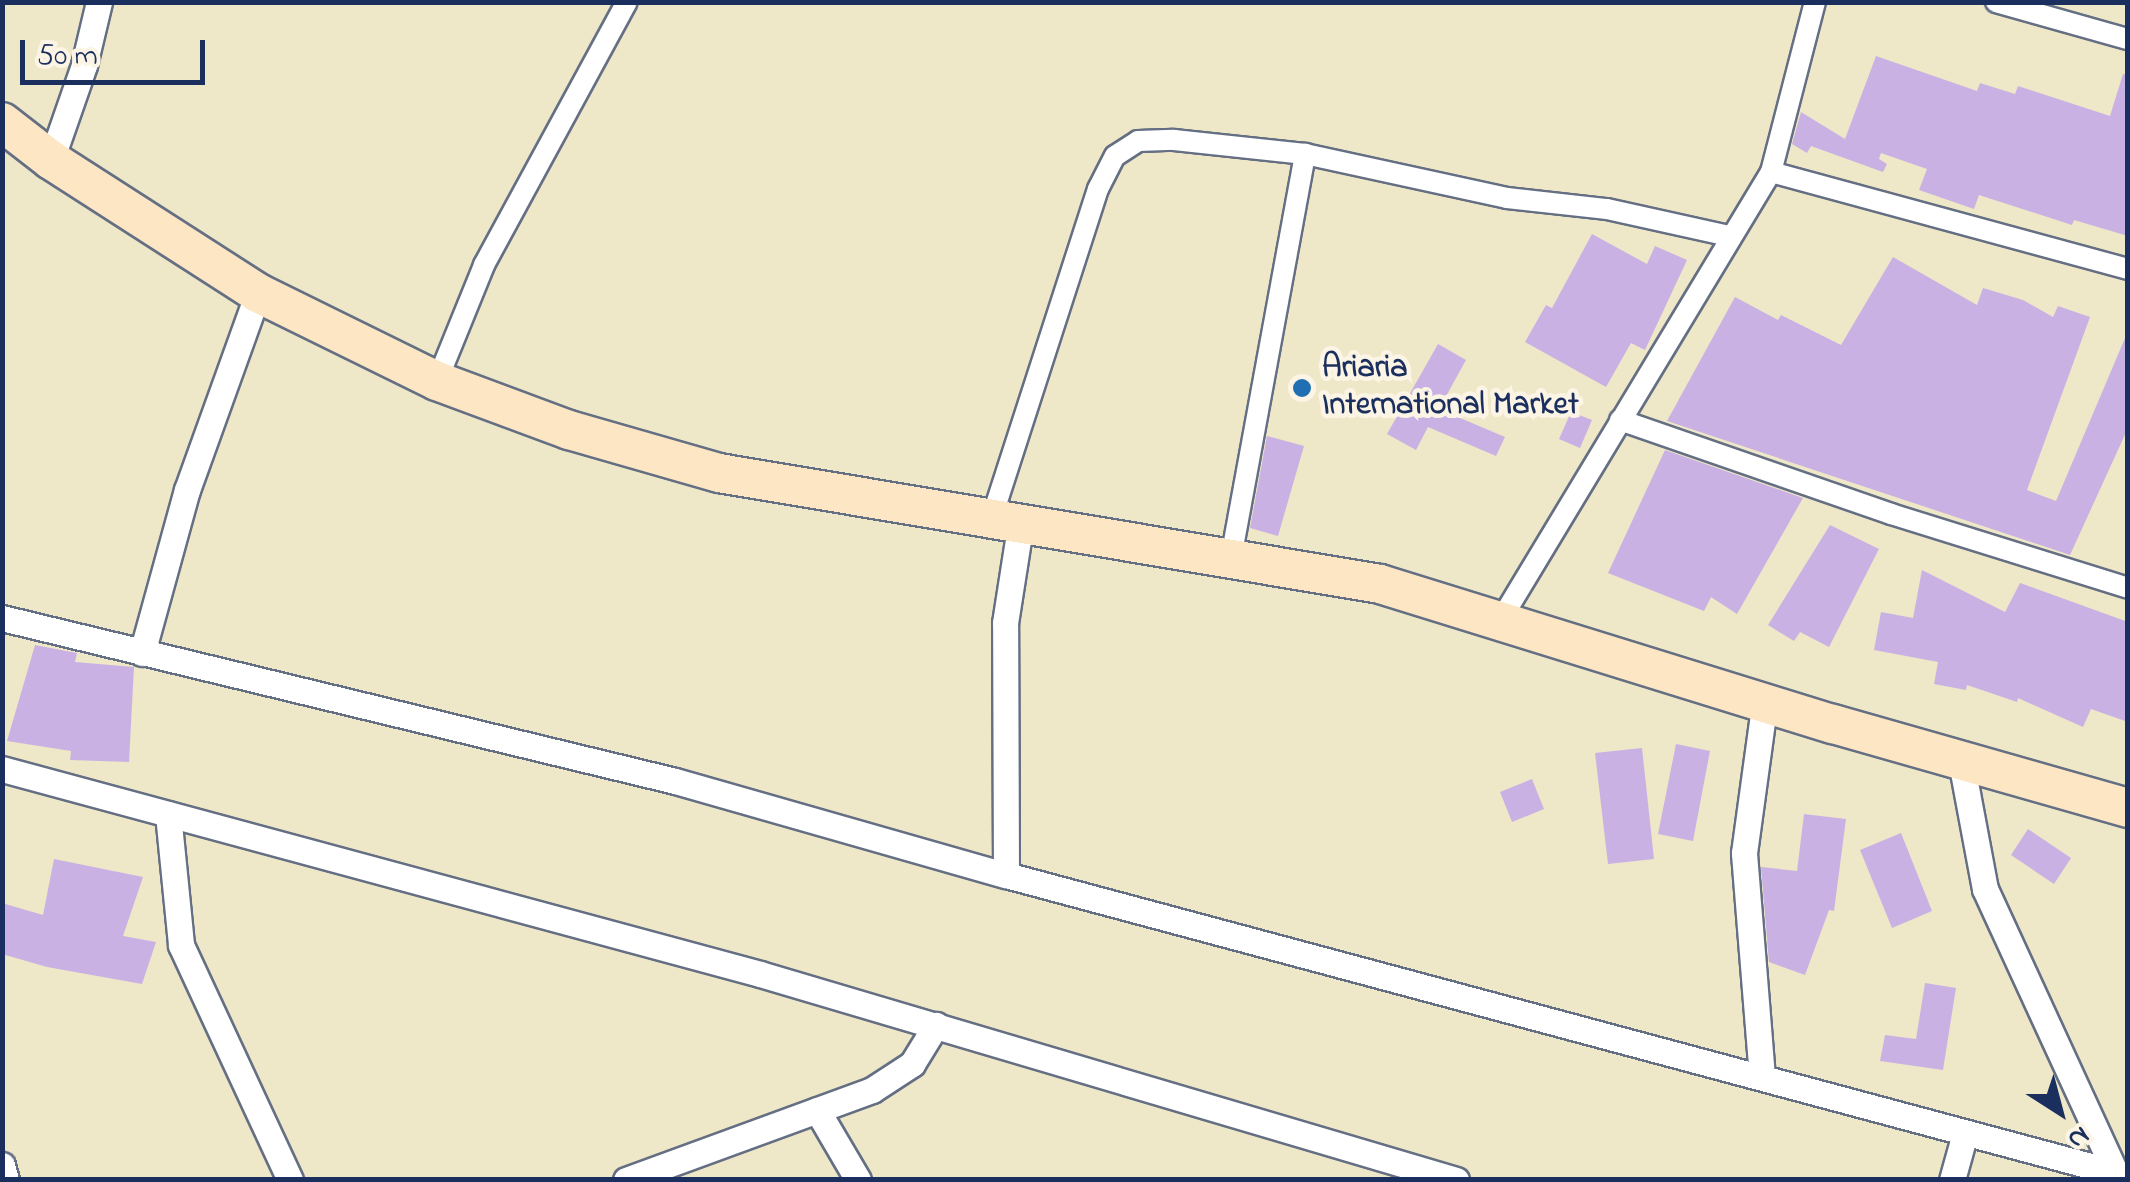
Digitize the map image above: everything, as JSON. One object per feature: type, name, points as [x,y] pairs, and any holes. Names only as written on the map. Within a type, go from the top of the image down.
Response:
[{"type":"main road","points":[[2,122],[51,160],[258,293],[438,381],[569,430],[719,473],[1380,584],[2128,808]]},
{"type":"street","points":[[51,160],[84,64],[99,2]]},
{"type":"street","points":[[438,381],[484,265],[627,2]]},
{"type":"street","points":[[1500,621],[1771,172],[1815,2]]},
{"type":"street","points":[[1996,2],[2128,40]]},
{"type":"street","points":[[1006,875],[1006,519],[1098,190],[1115,156],[1138,141],[1174,140],[1305,154],[1507,198],[1607,209],[1730,236]]},
{"type":"street","points":[[1230,558],[1305,154]]},
{"type":"street","points":[[1771,172],[2128,269]]},
{"type":"street","points":[[142,653],[187,490],[258,293]]},
{"type":"street","points":[[1620,420],[1891,514],[2128,588]]},
{"type":"street","points":[[2,618],[675,781],[1006,875],[2120,1176]]},
{"type":"street","points":[[1762,1077],[1744,853],[1765,700]]},
{"type":"street","points":[[1962,761],[1985,889],[2120,1176]]},
{"type":"street","points":[[2,769],[936,1024],[1456,1180]]},
{"type":"street","points":[[168,814],[181,946],[290,1180]]},
{"type":"street","points":[[626,1180],[817,1110],[899,1074],[923,1052],[936,1024]]},
{"type":"street","points":[[817,1110],[858,1180]]},
{"type":"street","points":[[1952,1180],[1965,1132]]},
{"type":"street","points":[[2,1164],[6,1180]]},
{"type":"building","points":[[1876,56],[1977,91],[1980,83],[2015,94],[2018,86],[2110,116],[2123,74],[2128,75],[2128,236],[2074,220],[2072,225],[1979,195],[1974,209],[1919,190],[1927,169],[1881,153],[1879,159],[1887,164],[1883,172],[1811,146],[1807,153],[1792,144],[1801,112],[1845,139]]},
{"type":"building","points":[[1592,234],[1647,264],[1655,246],[1687,260],[1645,350],[1631,343],[1606,387],[1525,342],[1546,305],[1552,308]]},
{"type":"building","points":[[1893,257],[1977,305],[1983,288],[2023,300],[2053,317],[2058,306],[2090,317],[2027,490],[2056,501],[2128,331],[2128,428],[2070,555],[1667,421],[1735,297],[1778,320],[1781,315],[1841,345]]},
{"type":"building","points":[[1438,344],[1466,360],[1439,409],[1505,437],[1496,456],[1428,427],[1416,450],[1387,434]]},
{"type":"building","points":[[1571,412],[1592,420],[1580,448],[1559,439]]},
{"type":"building","points":[[1267,436],[1304,446],[1278,536],[1250,528]]},
{"type":"building","points":[[1665,450],[1803,498],[1737,614],[1711,597],[1704,611],[1608,573]]},
{"type":"building","points":[[1830,525],[1879,549],[1829,647],[1800,632],[1794,641],[1768,625]]},
{"type":"building","points":[[1922,570],[2005,612],[2020,583],[2128,622],[2128,722],[2091,709],[2083,727],[2018,698],[2017,702],[1967,685],[1966,690],[1934,684],[1938,662],[1874,650],[1881,612],[1913,618]]},
{"type":"building","points":[[35,645],[77,653],[75,662],[134,667],[129,762],[70,760],[71,751],[7,741]]},
{"type":"building","points":[[1676,744],[1710,751],[1693,841],[1658,834]]},
{"type":"building","points":[[1642,748],[1654,859],[1608,864],[1595,753]]},
{"type":"building","points":[[1532,779],[1544,809],[1512,822],[1500,792]]},
{"type":"building","points":[[1804,814],[1846,819],[1834,911],[1829,910],[1805,975],[1769,962],[1761,867],[1797,871]]},
{"type":"building","points":[[2028,829],[2071,858],[2054,884],[2011,855]]},
{"type":"building","points":[[1901,833],[1932,911],[1892,928],[1860,850]]},
{"type":"building","points":[[54,859],[143,877],[123,936],[156,942],[142,984],[47,967],[2,954],[2,903],[43,915]]},
{"type":"building","points":[[1925,983],[1956,988],[1943,1070],[1880,1061],[1885,1035],[1916,1039]]},
{"type":"place","name":"Ariaria International Market","points":[[1302,388]]}]
